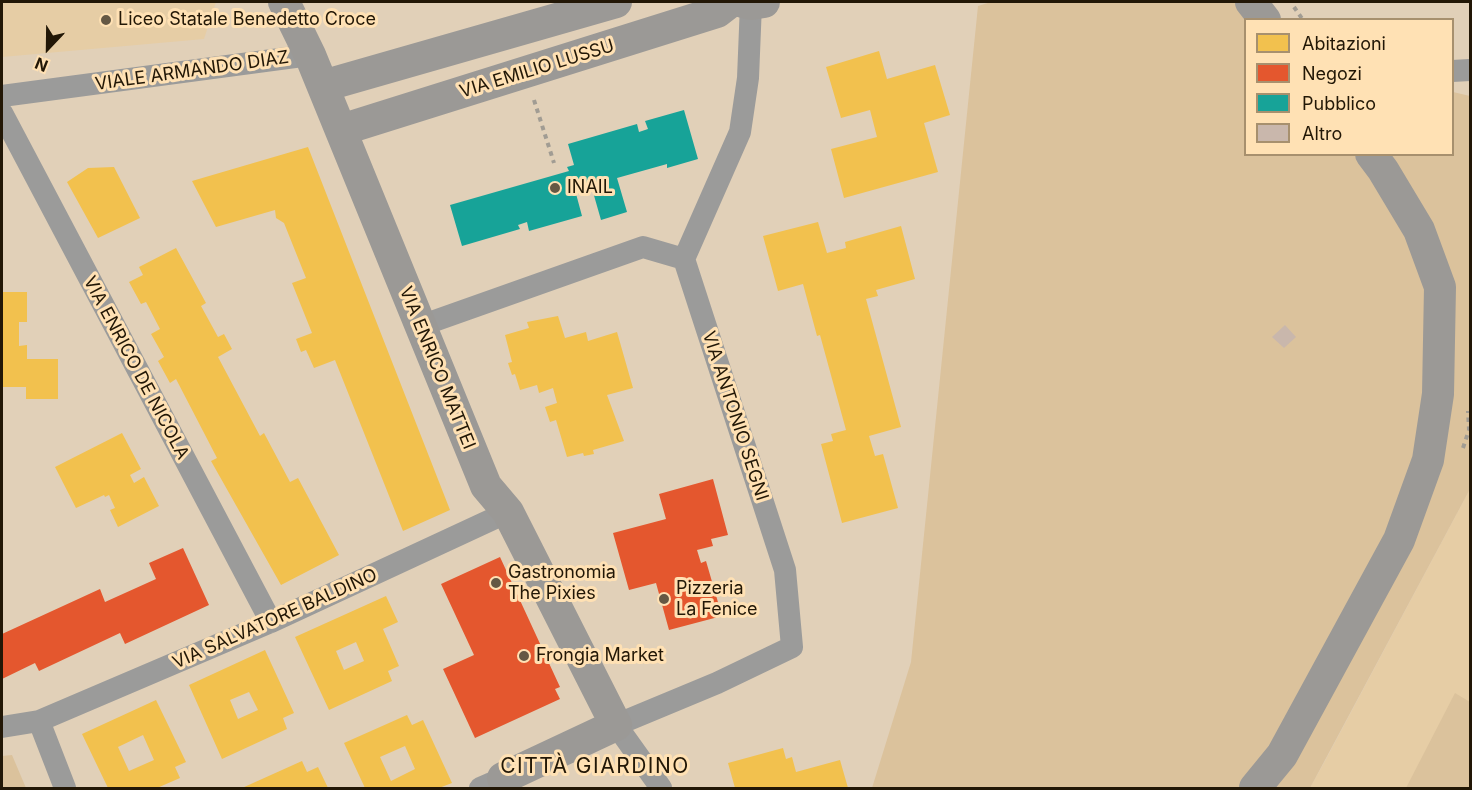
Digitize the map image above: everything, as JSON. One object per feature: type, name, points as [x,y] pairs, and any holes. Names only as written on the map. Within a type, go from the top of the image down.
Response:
[{"type":"street","name":"VIA ENRICO MATTEI","points":[[284,2],[323,86],[486,486],[508,512],[586,670],[616,725]]},
{"type":"street","points":[[323,86],[616,2]]},
{"type":"street","points":[[420,326],[643,247],[684,259],[741,132],[748,78],[747,2]]},
{"type":"street","name":"VIA EMILIO LUSSU","points":[[341,130],[747,2]]},
{"type":"street","points":[[1251,2],[1263,18]]},
{"type":"street","name":"VIALE ARMANDO DIAZ","points":[[2,96],[310,55]]},
{"type":"street","points":[[1454,71],[1470,70]]},
{"type":"street","name":"VIA ENRICO DE NICOLA","points":[[2,113],[272,622]]},
{"type":"street","points":[[1256,789],[1282,755],[1399,540],[1428,460],[1438,394],[1440,287],[1419,230],[1372,156]]},
{"type":"street","name":"VIA ANTONIO SEGNI","points":[[616,725],[717,683],[792,647],[785,570],[684,259]]},
{"type":"street","name":"VIA SALVATORE BALDINO","points":[[2,727],[39,721],[272,622],[508,512]]},
{"type":"street","points":[[39,721],[65,789]]},
{"type":"street","points":[[496,785],[616,725],[661,789]]},
{"type":"street","points":[[1273,789],[1282,755]]},
{"type":"path","points":[[1291,2],[1302,18]]},
{"type":"path","points":[[525,72],[554,163]]},
{"type":"shaded area","name":"Liceo Statale Benedetto Croce","points":[[2,2],[216,2],[204,39],[2,57]]},
{"type":"shaded area","points":[[991,2],[1233,2],[1259,18],[1244,18],[1244,156],[1454,156],[1454,92],[1470,96],[1470,489],[1310,788],[872,788],[911,662],[978,6]]},
{"type":"shaded area","points":[[1470,489],[1470,788],[1310,788],[1325,761]]},
{"type":"shaded area","points":[[1455,693],[1470,702],[1470,788],[1406,788]]},
{"type":"shaded area","points":[[12,755],[26,788],[2,788],[2,756]]},
{"type":"building: Abitazioni","points":[[879,51],[887,79],[935,65],[950,115],[924,123],[938,172],[844,198],[831,149],[877,137],[870,110],[841,118],[826,67]]},
{"type":"building: Abitazioni","points":[[308,147],[450,510],[403,531],[335,360],[314,368],[306,350],[301,352],[296,339],[312,333],[292,283],[306,278],[284,223],[276,218],[275,210],[216,227],[192,181]]},
{"type":"building: Abitazioni","points":[[114,167],[140,218],[98,238],[67,182],[88,168]]},
{"type":"building: Abitazioni","points":[[818,222],[827,253],[846,248],[845,242],[901,226],[915,279],[876,290],[878,296],[866,299],[901,427],[869,436],[875,456],[883,454],[898,508],[842,523],[821,444],[833,441],[831,434],[846,430],[820,335],[817,336],[803,284],[778,291],[763,236]]},
{"type":"building: Abitazioni","points":[[176,248],[206,303],[201,306],[218,337],[224,334],[232,349],[218,357],[260,436],[264,433],[290,482],[298,478],[339,555],[281,585],[211,461],[217,458],[176,379],[170,383],[158,361],[164,357],[151,334],[160,329],[146,302],[141,304],[129,282],[143,275],[139,267]]},
{"type":"building: Abitazioni","points":[[2,292],[27,292],[27,322],[19,322],[19,346],[27,345],[27,359],[58,359],[58,399],[26,399],[26,387],[2,387]]},
{"type":"building: Abitazioni","points":[[558,316],[565,338],[586,332],[588,341],[617,332],[633,388],[607,395],[624,441],[593,450],[594,454],[584,456],[583,453],[567,457],[556,420],[550,422],[545,407],[557,403],[553,388],[539,393],[537,385],[520,390],[515,374],[512,375],[508,363],[512,362],[505,335],[529,328],[527,322]]},
{"type":"building: Abitazioni","points":[[122,433],[141,469],[130,475],[134,483],[144,477],[159,506],[118,527],[110,510],[115,508],[109,495],[105,497],[104,495],[76,508],[55,467]]},
{"type":"building: Abitazioni","points":[[386,596],[398,622],[383,629],[399,666],[388,671],[392,681],[329,710],[295,637]],"holes":[[[356,642],[364,661],[344,670],[336,651]]]},
{"type":"building: Abitazioni","points":[[265,650],[294,713],[283,718],[287,729],[222,759],[189,685]],"holes":[[[249,692],[258,710],[238,719],[230,700]]]},
{"type":"building: Abitazioni","points":[[156,700],[186,762],[175,767],[180,778],[157,788],[108,788],[82,734]],"holes":[[[143,735],[154,760],[129,771],[118,747]]]},
{"type":"building: Abitazioni","points":[[407,715],[412,725],[423,720],[452,783],[439,788],[365,788],[344,743]],"holes":[[[405,746],[415,769],[391,781],[380,757]]]},
{"type":"building: Abitazioni","points":[[783,748],[786,759],[792,757],[796,772],[840,760],[848,788],[735,788],[728,763]]},
{"type":"building: Abitazioni","points":[[302,761],[307,772],[318,767],[328,788],[242,788]]},
{"type":"building: Negozi","points":[[713,479],[728,535],[711,539],[713,546],[697,550],[701,563],[706,561],[722,616],[669,630],[656,583],[629,590],[613,533],[666,519],[659,494]]},
{"type":"building: Negozi","points":[[183,548],[209,605],[125,644],[120,633],[39,671],[35,663],[2,679],[2,634],[100,589],[105,602],[156,579],[149,563]]},
{"type":"building: Negozi","points":[[500,557],[560,687],[555,689],[560,699],[475,738],[443,669],[474,655],[441,584]]},
{"type":"building: Pubblico","points":[[684,110],[698,159],[667,168],[667,164],[617,178],[627,212],[601,220],[591,185],[575,190],[582,216],[529,231],[527,222],[518,225],[520,229],[462,246],[450,205],[569,171],[567,167],[574,165],[568,144],[637,124],[639,132],[648,129],[645,121]]},
{"type":"building: Altro","points":[[1285,325],[1296,337],[1284,348],[1272,337]]},
{"type":"place","name":"Liceo Statale Benedetto Croce","points":[[106,20]]},
{"type":"place","name":"INAIL","points":[[555,188]]},
{"type":"place","name":"Gastronomia The Pixies","points":[[496,583]]},
{"type":"place","name":"Pizzeria La Fenice","points":[[664,599]]},
{"type":"place","name":"Frongia Market","points":[[524,656]]},
{"type":"district","name":"CITTÀ GIARDINO","points":[[595,767]]}]
